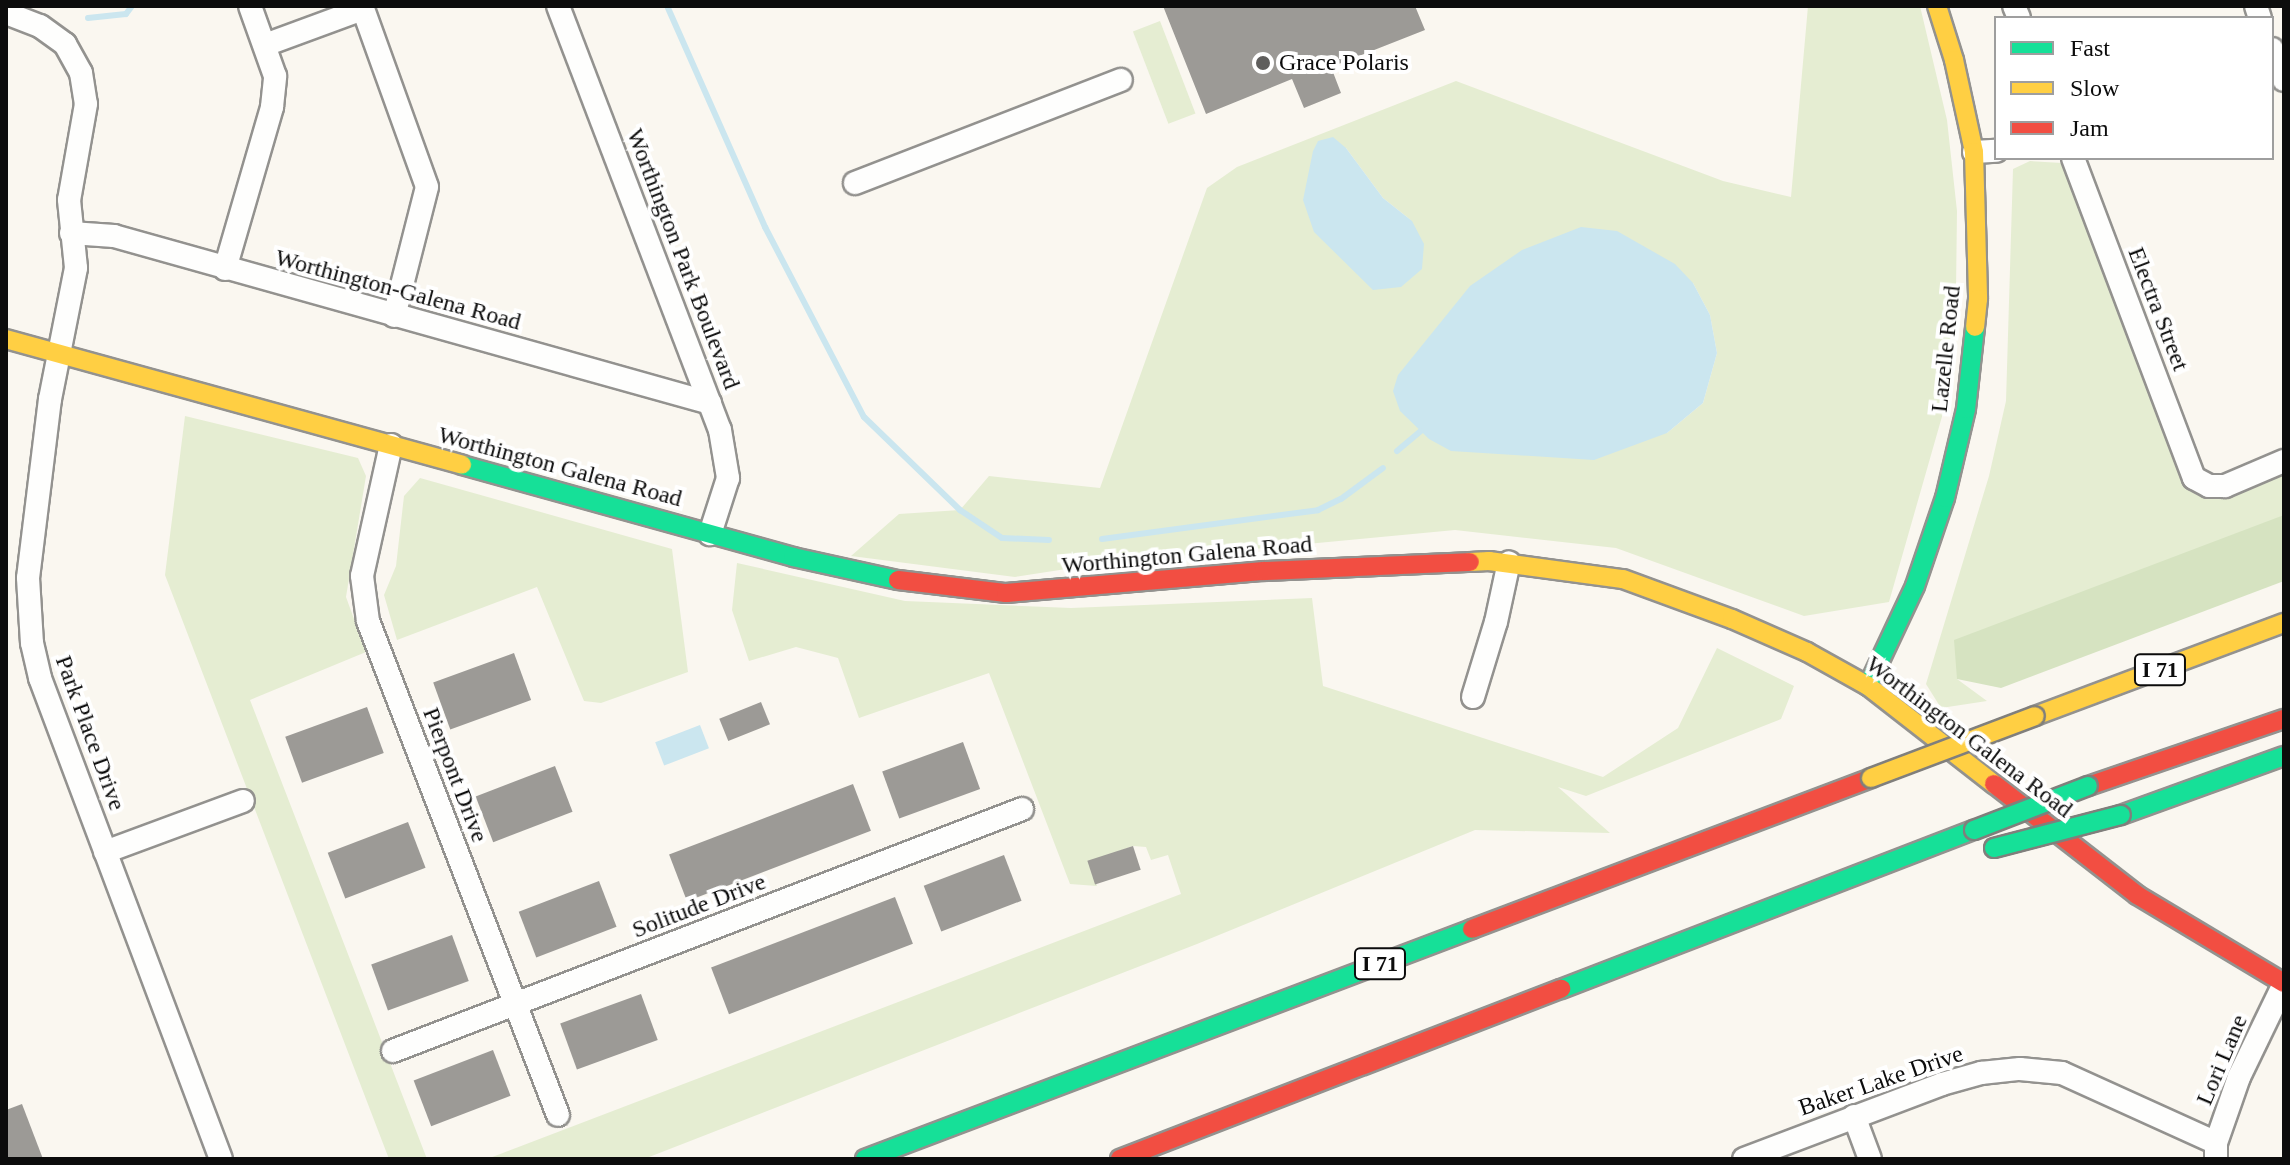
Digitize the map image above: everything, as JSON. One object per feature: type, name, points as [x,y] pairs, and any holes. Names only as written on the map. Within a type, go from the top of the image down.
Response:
[{"type":"main road","name":"Lazelle Road","points":[[1868,686],[1915,586],[1945,498],[1966,409],[1978,299],[1985,151],[1937,6]]},
{"type":"main road","name":"Worthington Galena Road","points":[[6,339],[851,572],[926,586],[1006,593],[1264,571],[1509,562],[1623,579],[1757,630],[1807,652],[1868,686],[2137,895],[2284,984]]},
{"type":"main road","name":"I 71","points":[[865,1159],[2284,623]]},
{"type":"main road","points":[[1120,1159],[2088,786],[2284,719]]},
{"type":"main road","points":[[1790,900],[2121,815],[2284,756]]},
{"type":"street","points":[[225,269],[272,107],[275,76],[250,6]]},
{"type":"street","name":"Worthington Park Boulevard","points":[[558,6],[710,403],[727,457],[728,478],[710,534]]},
{"type":"street","points":[[265,45],[362,8],[427,187],[394,316]]},
{"type":"street","name":"Park Place Drive","points":[[6,13],[40,26],[65,44],[81,73],[85,124],[69,200],[76,268],[50,399],[28,578],[28,607],[40,678],[221,1159]]},
{"type":"street","points":[[2274,56],[2284,80]]},
{"type":"street","points":[[855,183],[1121,80]]},
{"type":"street","name":"Electra Street","points":[[2074,160],[2194,478],[2209,486],[2225,486],[2284,461]]},
{"type":"street","name":"Worthington-Galena Road","points":[[71,233],[114,236],[710,403]]},
{"type":"street","name":"Pierpont Drive","points":[[391,445],[362,576],[368,621],[558,1115]]},
{"type":"street","points":[[1473,697],[1496,622],[1509,562]]},
{"type":"street","points":[[105,852],[243,801]]},
{"type":"street","name":"Solitude Drive","points":[[393,1051],[1022,809]]},
{"type":"street","name":"Lori Lane","points":[[2216,1151],[2239,1077],[2284,984]]},
{"type":"street","name":"Baker Lake Drive","points":[[1744,1159],[1942,1084],[1981,1073],[2020,1069],[2062,1073],[2216,1151]]},
{"type":"street","points":[[1854,1116],[1870,1159]]},
{"type":"green space","points":[[1808,6],[1920,6],[1947,120],[1957,211],[1955,371],[1889,602],[1804,616],[1616,548],[1455,530],[1105,563],[1015,577],[851,556],[899,514],[960,510],[989,476],[1100,488],[1207,188],[1237,167],[1456,81],[1723,181],[1791,197]],"holes":[[[1346,148],[1383,198],[1412,221],[1313,151]],[[1693,283],[1710,315],[1717,353],[1703,403],[1667,433]]]},
{"type":"green space","points":[[1160,21],[1195,113],[1168,124],[1133,31]]},
{"type":"green space","points":[[2030,161],[2062,163],[2189,485],[2284,471],[2284,515],[1957,679],[1987,701],[1941,708],[1926,684],[1989,476],[2006,401],[2013,169]]},
{"type":"green space","points":[[185,416],[358,458],[366,476],[346,597],[366,652],[250,700],[427,1159],[389,1159],[165,575]]},
{"type":"green space","points":[[420,478],[672,549],[688,672],[601,703],[584,701],[537,587],[397,640],[384,595],[396,566],[404,496]]},
{"type":"green space","points":[[2284,515],[2284,581],[2001,688],[1957,679],[1954,640]]},
{"type":"green space","points":[[737,563],[905,601],[1071,608],[1312,598],[1323,686],[1603,777],[1678,728],[1717,648],[1794,686],[1781,719],[1586,796],[1558,787],[1610,833],[1475,830],[1197,944],[644,1159],[487,1159],[1181,894],[1168,855],[1151,860],[1146,847],[1133,846],[1089,862],[1097,886],[1070,884],[989,673],[859,718],[838,658],[796,647],[749,661],[732,610]]},
{"type":"water","points":[[1333,137],[1346,148],[1383,198],[1412,221],[1424,244],[1422,269],[1401,287],[1373,290],[1314,232],[1303,200],[1313,151],[1318,141]]},
{"type":"water","points":[[1581,227],[1617,231],[1675,264],[1693,283],[1710,315],[1717,353],[1703,403],[1667,433],[1594,460],[1451,451],[1429,439],[1400,411],[1393,391],[1398,375],[1470,286],[1522,250]]},
{"type":"water","points":[[700,725],[709,748],[664,766],[655,742]]},
{"type":"building","name":"Grace Polaris","points":[[1163,6],[1415,6],[1425,30],[1331,67],[1341,93],[1304,108],[1292,79],[1206,114]]},
{"type":"building","points":[[514,653],[531,700],[450,729],[433,682]]},
{"type":"building","points":[[761,702],[770,724],[728,741],[719,719]]},
{"type":"building","points":[[367,707],[384,753],[302,783],[285,737]]},
{"type":"building","points":[[963,742],[980,789],[899,818],[882,771]]},
{"type":"building","points":[[555,766],[573,812],[493,842],[476,796]]},
{"type":"building","points":[[853,784],[871,831],[687,901],[669,855]]},
{"type":"building","points":[[408,822],[426,868],[345,899],[328,853]]},
{"type":"building","points":[[1133,846],[1141,870],[1095,885],[1087,861]]},
{"type":"building","points":[[1004,855],[1022,901],[941,932],[924,886]]},
{"type":"building","points":[[599,881],[617,927],[536,958],[519,912]]},
{"type":"building","points":[[895,897],[913,944],[729,1014],[711,968]]},
{"type":"building","points":[[452,935],[469,981],[388,1010],[371,964]]},
{"type":"building","points":[[641,994],[658,1040],[577,1069],[560,1023]]},
{"type":"building","points":[[493,1050],[511,1096],[431,1126],[414,1080]]},
{"type":"building","points":[[22,1104],[43,1159],[6,1159],[6,1110]]},
{"type":"waterway","points":[[88,18],[126,14],[132,6]]},
{"type":"waterway","points":[[668,8],[765,227],[864,417],[960,510],[1002,538],[1049,540]]},
{"type":"waterway","points":[[1397,451],[1421,431]]},
{"type":"waterway","points":[[1102,539],[1318,510],[1341,499],[1383,468]]},
{"type":"traffic: fast","points":[[1868,686],[1915,586],[1945,498],[1966,409],[1975,327]]},
{"type":"traffic: fast","points":[[462,465],[793,557],[898,580]]},
{"type":"traffic: fast","points":[[2121,815],[2284,756]]},
{"type":"traffic: fast","points":[[1974,830],[2088,786]]},
{"type":"traffic: fast","points":[[1994,848],[2121,815]]},
{"type":"traffic: fast","points":[[1561,989],[1974,830]]},
{"type":"traffic: fast","points":[[865,1159],[1472,929]]},
{"type":"traffic: slow","points":[[1937,6],[1954,60],[1974,152],[1978,299],[1975,327]]},
{"type":"traffic: slow","points":[[6,339],[462,465]]},
{"type":"traffic: slow","points":[[1470,562],[1489,561],[1623,579],[1732,619],[1807,652],[1868,686],[1994,784]]},
{"type":"traffic: slow","points":[[2035,716],[2284,623]]},
{"type":"traffic: slow","points":[[1871,778],[2035,716]]},
{"type":"traffic: jam","points":[[898,580],[1006,593],[1264,571],[1470,562]]},
{"type":"traffic: jam","points":[[2088,786],[2284,719]]},
{"type":"traffic: jam","points":[[1472,929],[1871,778]]},
{"type":"traffic: jam","points":[[1994,784],[2137,895],[2284,983]]},
{"type":"traffic: jam","points":[[1120,1159],[1561,989]]},
{"type":"place","name":"Grace Polaris","points":[[1263,63]]}]
